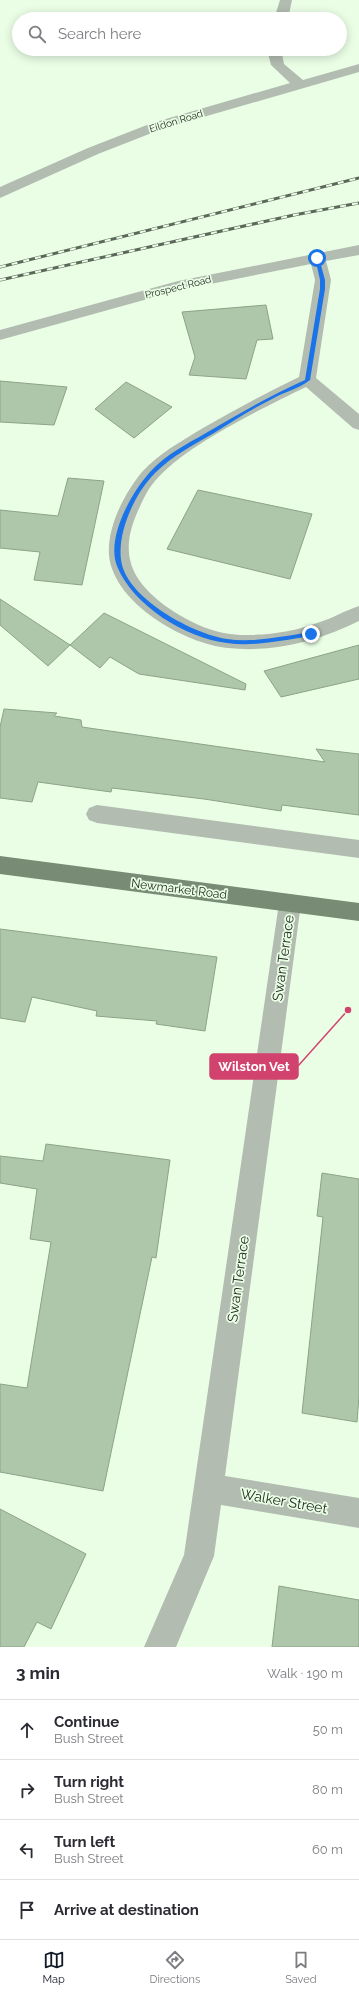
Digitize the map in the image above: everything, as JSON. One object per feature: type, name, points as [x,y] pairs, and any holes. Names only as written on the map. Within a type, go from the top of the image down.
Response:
[{"type":"main road","name":"Newmarket Road","points":[[0,865],[359,912]]},
{"type":"street","points":[[283,12],[286,0]]},
{"type":"street","points":[[274,56],[274,61],[278,66],[299,84]]},
{"type":"street","name":"Eildon Road","points":[[0,193],[93,150],[157,126],[359,68]]},
{"type":"street","name":"Prospect Road","points":[[0,335],[178,286],[359,250]]},
{"type":"street","points":[[308,380],[323,280],[317,258]]},
{"type":"street","points":[[308,380],[359,424]]},
{"type":"street","points":[[308,380],[271,397],[202,437],[171,456],[152,473],[137,494],[122,522],[117,546],[120,566],[131,586],[148,605],[174,621],[202,635],[227,641],[249,642],[311,634],[336,625],[359,613]]},
{"type":"street","points":[[97,814],[359,849]]},
{"type":"street","name":"Swan Terrace","points":[[160,1647],[199,1556],[290,903]]},
{"type":"street","name":"Walker Street","points":[[209,1488],[359,1513]]},
{"type":"building","points":[[266,305],[273,339],[257,340],[246,379],[189,375],[195,357],[182,312]]},
{"type":"building","points":[[0,381],[67,387],[54,425],[0,422]]},
{"type":"building","points":[[126,382],[172,407],[134,438],[95,409]]},
{"type":"building","points":[[68,478],[104,481],[82,585],[34,580],[40,552],[0,548],[0,510],[58,516]]},
{"type":"building","points":[[198,490],[312,514],[290,579],[167,549]]},
{"type":"building","points":[[0,599],[70,645],[48,666],[0,625]]},
{"type":"building","points":[[104,613],[246,684],[245,690],[139,674],[110,657],[100,668],[70,645]]},
{"type":"building","points":[[359,645],[359,679],[281,697],[264,671]]},
{"type":"building","points":[[4,709],[57,713],[54,716],[81,720],[82,727],[325,762],[316,749],[359,754],[359,815],[282,805],[281,811],[204,799],[112,788],[111,792],[38,782],[32,802],[0,798],[0,727]]},
{"type":"building","points":[[0,929],[217,957],[205,1031],[156,1024],[157,1021],[96,1016],[97,1011],[32,997],[25,1022],[0,1018]]},
{"type":"building","points":[[46,1144],[170,1160],[156,1258],[152,1257],[103,1491],[0,1472],[0,1384],[27,1388],[51,1242],[30,1239],[37,1189],[0,1183],[0,1156],[43,1161]]},
{"type":"building","points":[[322,1173],[359,1179],[359,1396],[357,1422],[302,1413],[323,1217],[317,1216]]},
{"type":"building","points":[[0,1509],[86,1554],[51,1629],[37,1622],[24,1647],[0,1647]]},
{"type":"building","points":[[279,1586],[359,1600],[359,1647],[272,1647]]},
{"type":"railway","points":[[0,267],[359,178]]},
{"type":"railway","points":[[0,280],[294,215],[359,203]]},
{"type":"place","name":"Wilston Vet","points":[[348,1010]]},
{"type":"route","points":[[311,634],[278,640],[249,642],[227,641],[202,635],[174,621],[148,605],[131,586],[120,566],[117,546],[122,522],[137,494],[152,473],[171,456],[271,397],[308,380],[323,280],[317,258]]}]
